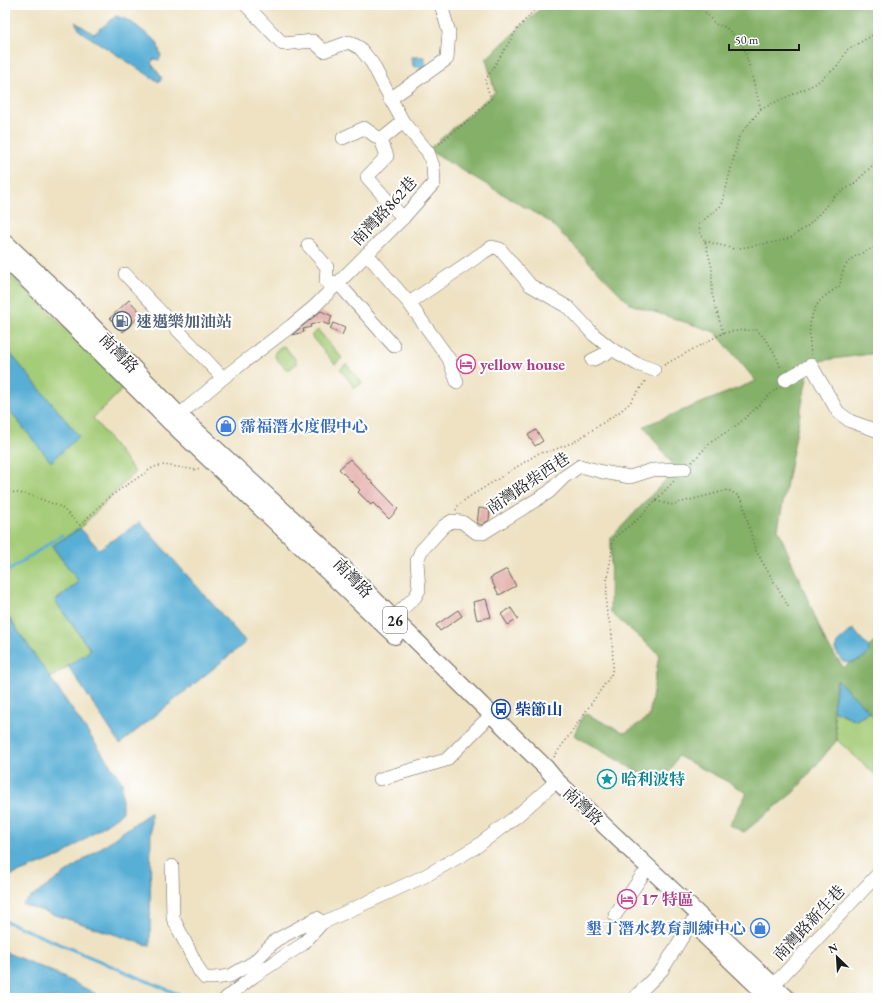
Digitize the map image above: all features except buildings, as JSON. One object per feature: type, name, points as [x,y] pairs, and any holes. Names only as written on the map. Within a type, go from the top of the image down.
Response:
[{"type":"main road","name":"南灣路","points":[[5,242],[75,308],[208,458],[389,623],[551,779],[768,993]]},
{"type":"main road","name":"南灣路","points":[[5,258],[175,419],[322,546],[389,623],[484,722],[551,779],[642,876],[757,986],[768,993],[786,998]]},
{"type":"street","name":"南灣路862巷","points":[[175,419],[223,378],[291,326],[314,306],[338,284],[434,183],[433,166],[428,152],[403,122],[372,63],[360,48],[349,42],[324,51],[313,41],[283,44],[246,5]]},
{"type":"street","points":[[390,99],[447,59],[449,32],[441,5]]},
{"type":"street","points":[[381,140],[403,122]]},
{"type":"street","points":[[344,138],[364,128],[381,140],[387,156],[367,177],[402,218]]},
{"type":"street","points":[[308,244],[327,267],[326,281],[338,284],[394,346]]},
{"type":"street","points":[[409,302],[492,247],[500,249],[530,285],[569,308],[594,335],[613,350],[637,364],[654,370]]},
{"type":"street","points":[[367,254],[409,302],[450,359],[457,382]]},
{"type":"street","points":[[125,274],[223,378]]},
{"type":"street","points":[[592,360],[613,350]]},
{"type":"street","points":[[785,380],[811,365],[838,412],[850,421],[878,431]]},
{"type":"street","name":"南灣路柴西巷","points":[[452,521],[462,522],[477,533],[483,533],[549,492],[564,477],[580,466],[630,477],[652,470],[685,469]]},
{"type":"street","points":[[389,623],[415,598],[419,590],[417,561],[421,551],[444,526],[452,521]]},
{"type":"street","points":[[380,779],[446,760],[484,722]]},
{"type":"street","points":[[226,998],[254,976],[302,944],[322,924],[425,876],[476,846],[518,815],[551,779]]},
{"type":"street","points":[[172,866],[173,918],[200,972],[206,978],[230,976],[254,962],[276,940],[317,918]]},
{"type":"street","name":"南灣路新生巷","points":[[768,993],[878,874]]},
{"type":"street","points":[[614,915],[642,876]]},
{"type":"street","points":[[634,998],[662,970],[691,923]]},
{"type":"path","points":[[428,152],[491,99],[485,81],[518,28],[539,5]]},
{"type":"path","points":[[708,5],[705,12],[714,24],[725,27],[737,38],[744,52],[761,109]]},
{"type":"path","points":[[723,333],[712,294],[712,268],[705,241],[700,233],[699,224],[722,205],[739,136],[761,109],[815,84],[838,66],[847,50],[878,32]]},
{"type":"path","points":[[705,241],[734,249],[781,241],[790,238],[809,225],[835,196],[855,183],[878,160]]},
{"type":"path","points":[[811,365],[809,333],[812,315],[821,300],[840,286],[841,275],[845,264],[877,246],[878,241]]},
{"type":"path","points":[[452,521],[458,506],[466,499],[539,453],[551,451],[574,442],[618,413],[628,404],[654,370],[723,333],[758,330],[767,340],[777,356],[785,380],[740,423],[711,442],[639,518],[615,537],[612,543],[606,608],[612,633],[613,667],[551,779]]},
{"type":"path","points":[[5,491],[30,495],[61,507],[80,525],[109,497],[154,467],[164,465],[197,470],[208,458]]},
{"type":"path","points":[[656,501],[671,505],[728,490],[737,495],[742,500],[755,549],[789,608]]},
{"type":"green space","points":[[544,5],[878,5],[878,353],[810,362],[778,529],[826,643],[844,668],[878,639],[878,720],[837,681],[833,710],[837,740],[794,792],[744,832],[729,825],[747,793],[732,784],[678,756],[662,786],[574,735],[584,713],[625,733],[649,717],[659,654],[610,612],[611,538],[676,469],[644,426],[756,381],[715,332],[630,304],[550,222],[428,150],[495,92],[486,59]]},
{"type":"green space","points":[[5,270],[126,386],[93,418],[135,472],[80,528],[52,546],[79,582],[55,601],[91,651],[50,678],[5,612]]},
{"type":"green space","points":[[318,330],[342,358],[335,364],[311,336]]},
{"type":"green space","points":[[282,346],[285,347],[296,360],[296,364],[290,369],[286,369],[275,357],[275,352]]},
{"type":"green space","points":[[346,364],[362,383],[355,388],[340,369]]},
{"type":"green space","points":[[833,710],[856,720],[870,712],[878,720],[878,777],[837,740]]},
{"type":"water","points":[[116,16],[130,21],[157,42],[161,56],[159,60],[154,59],[151,63],[162,78],[159,82],[80,31],[75,22],[94,34]]},
{"type":"water","points":[[412,57],[424,57],[427,70],[413,66]]},
{"type":"water","points":[[5,347],[79,436],[51,462],[5,405]]},
{"type":"water","points":[[140,522],[246,642],[120,744],[68,666],[91,650],[55,601],[79,582],[52,546],[80,528],[99,549]]},
{"type":"water","points":[[5,612],[122,782],[122,813],[61,856],[5,878]]},
{"type":"water","points":[[853,629],[869,648],[869,653],[857,661],[850,663],[843,662],[835,650],[837,643]]},
{"type":"water","points":[[837,680],[870,712],[856,720],[833,710]]},
{"type":"water","points":[[151,812],[150,946],[22,904]]},
{"type":"water","points":[[5,952],[53,972],[104,998],[5,998]]},
{"type":"waterway","points":[[5,573],[62,535]]},
{"type":"waterway","points":[[5,921],[180,995]]},
{"type":"place","name":"速邁樂加油站","points":[[122,321]]},
{"type":"place","name":"yellow house","points":[[466,364]]},
{"type":"place","name":"霈福潛水度假中心","points":[[226,426]]},
{"type":"place","name":"柴節山","points":[[501,709]]},
{"type":"place","name":"哈利波特","points":[[607,779]]},
{"type":"place","name":"17 特區","points":[[627,899]]},
{"type":"place","name":"墾丁潛水教育訓練中心","points":[[760,928]]}]
